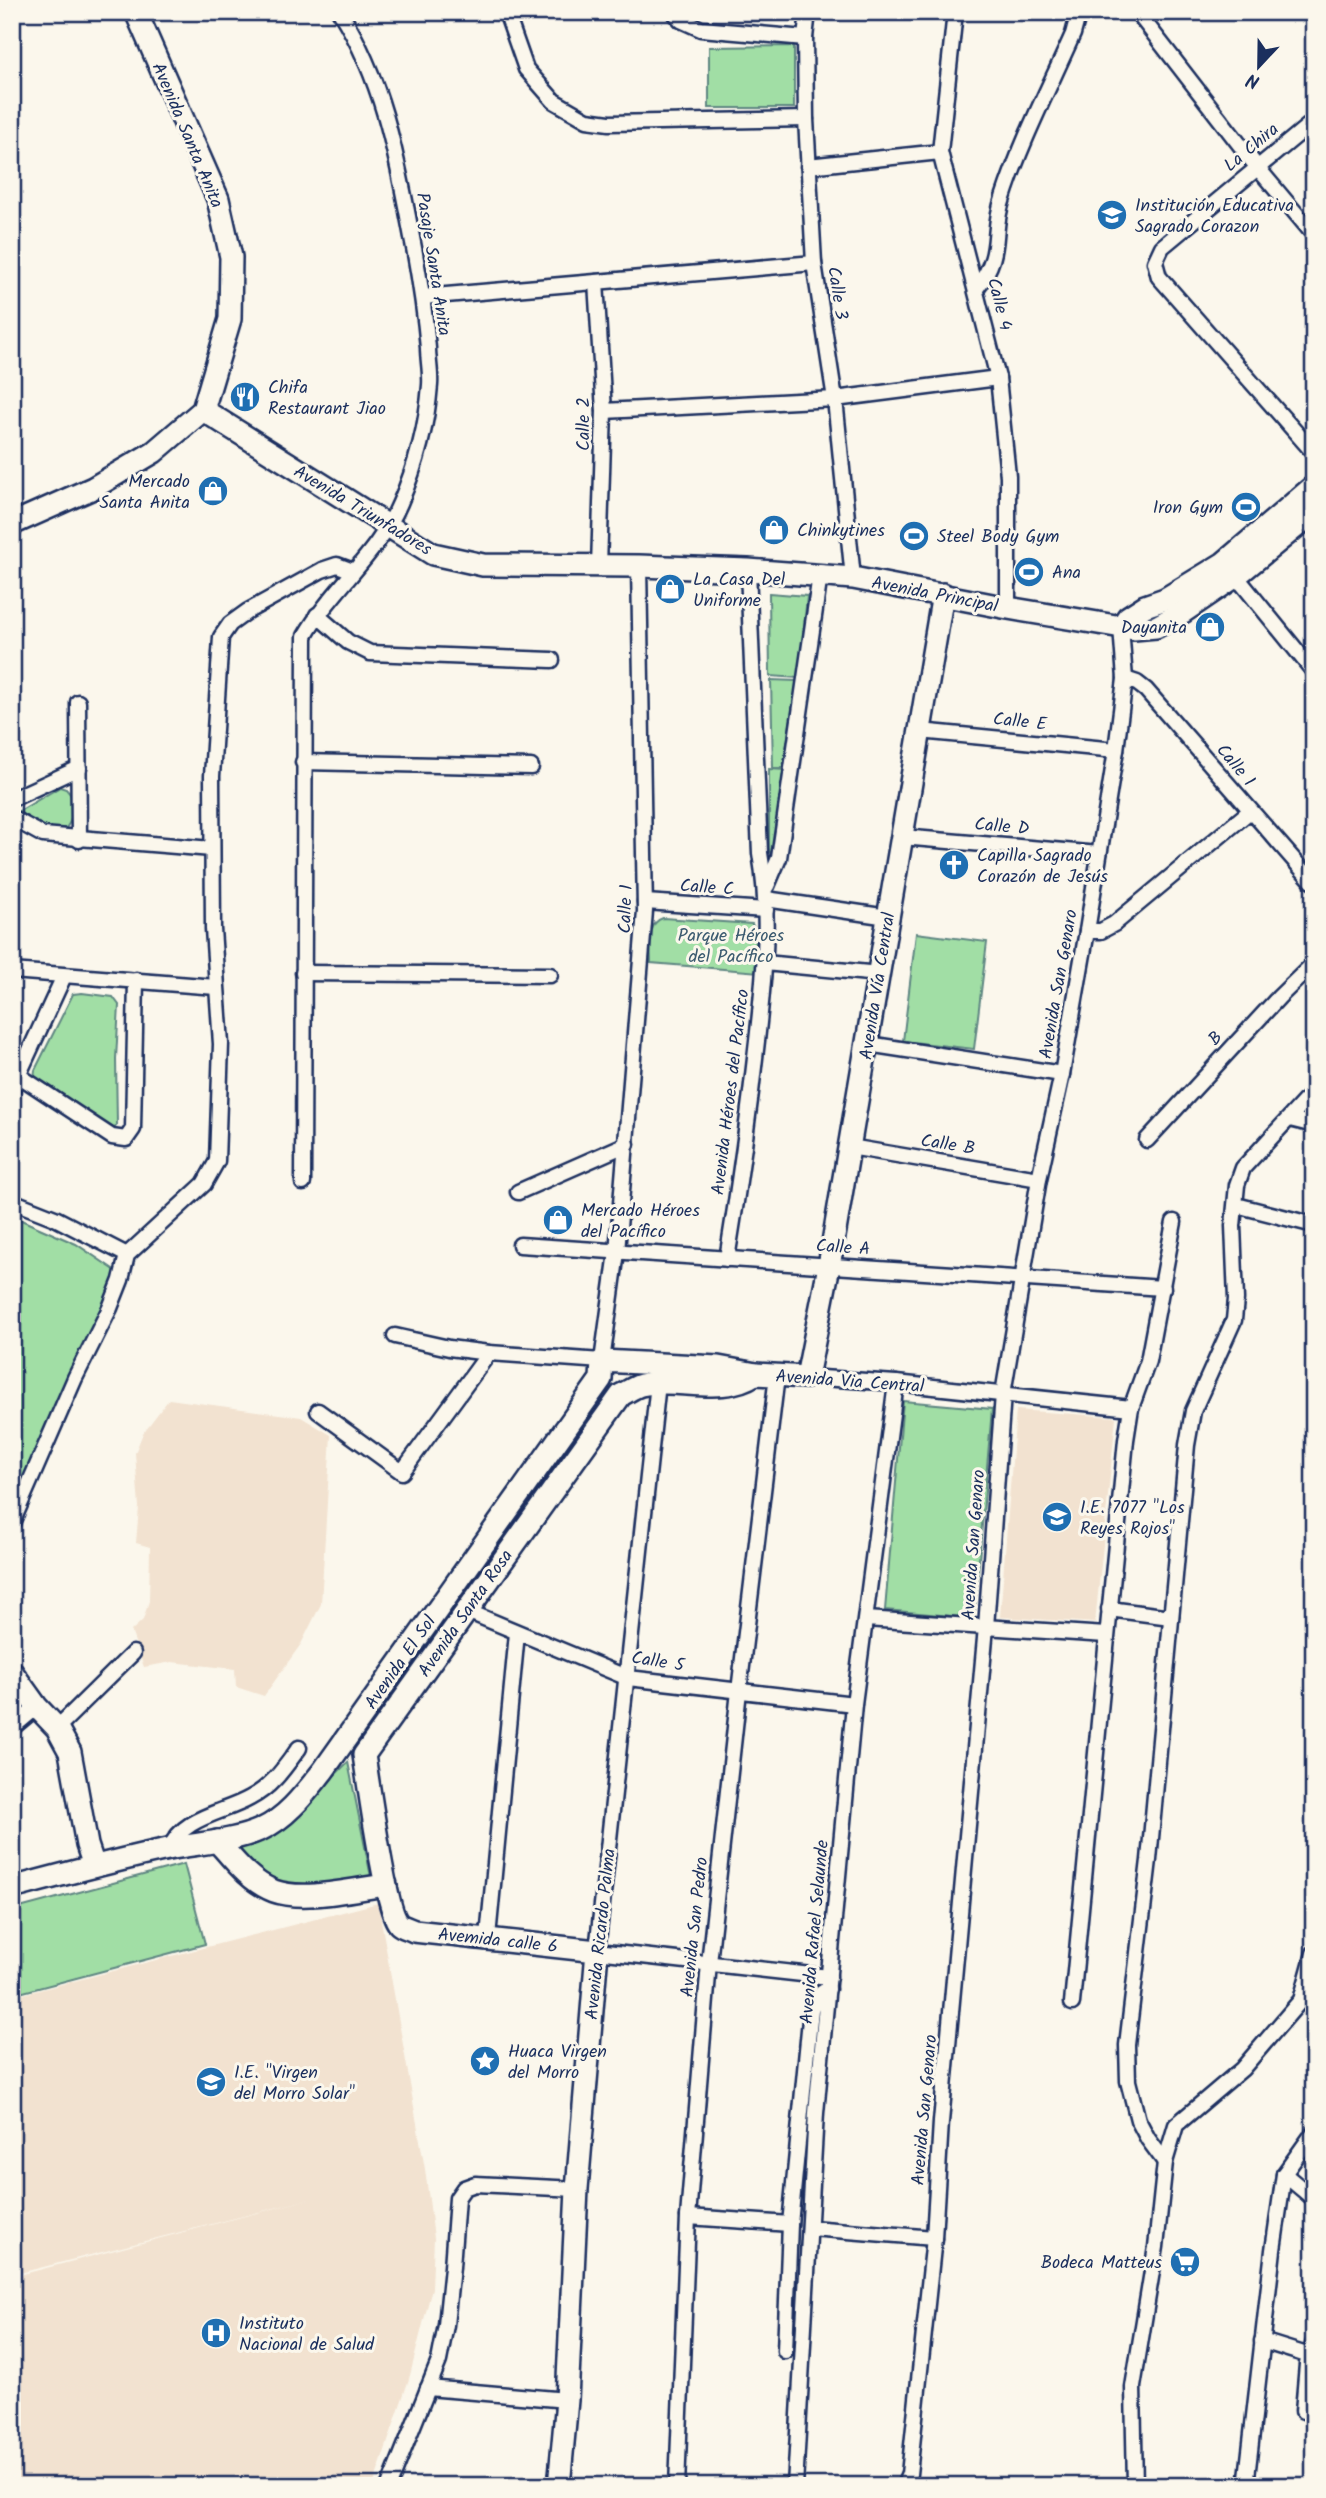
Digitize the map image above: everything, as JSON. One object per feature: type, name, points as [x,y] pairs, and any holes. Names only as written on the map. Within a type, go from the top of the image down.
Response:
[{"type":"street","name":"Avenida Santa Anita","points":[[135,12],[218,199],[231,257],[230,319],[203,410]]},
{"type":"street","name":"Pasaje Santa Anita","points":[[303,1183],[305,636],[317,615],[388,527],[401,502],[422,437],[430,383],[423,297],[399,168],[382,97],[359,42],[340,12]]},
{"type":"street","points":[[506,12],[526,69],[554,101],[587,120],[609,123],[806,119]]},
{"type":"street","points":[[674,12],[681,20],[701,29],[805,38]]},
{"type":"street","name":"Calle 3","points":[[808,12],[805,38],[806,119],[814,263],[835,399],[853,578]]},
{"type":"street","name":"Calle 4","points":[[956,12],[940,152],[998,378],[1009,476],[1008,608]]},
{"type":"street","points":[[976,289],[988,274],[996,254],[1002,201],[1073,34],[1079,12]]},
{"type":"street","points":[[1136,12],[1257,167],[1314,235]]},
{"type":"street","points":[[1307,12],[1314,20]]},
{"type":"street","name":"La Chira","points":[[1314,121],[1162,247],[1155,262],[1159,276],[1314,453]]},
{"type":"street","points":[[808,166],[940,152]]},
{"type":"street","points":[[423,297],[814,263]]},
{"type":"street","name":"Calle 2","points":[[596,282],[604,411],[599,566]]},
{"type":"street","points":[[604,411],[835,399],[998,378]]},
{"type":"street","points":[[12,524],[93,488],[124,470],[154,452],[203,410]]},
{"type":"street","name":"Avenida Triunfadores","points":[[203,410],[433,554],[483,565],[748,570]]},
{"type":"street","points":[[1121,627],[1128,617],[1145,606],[1165,599],[1224,563],[1314,486]]},
{"type":"street","name":"Avenida Principal","points":[[748,570],[853,578],[1121,627],[1156,627],[1236,576],[1314,512]]},
{"type":"street","points":[[12,1523],[75,1378],[110,1308],[127,1255],[204,1184],[217,1161],[220,1044],[215,987],[212,776],[221,637],[230,624],[248,611],[322,569],[337,565],[353,571]]},
{"type":"street","name":"Calle 1","points":[[617,1252],[645,902],[639,566]]},
{"type":"street","name":"Avenida Héroes del Pacífico","points":[[727,1259],[747,1139],[765,963],[766,899],[760,853],[748,570]]},
{"type":"street","name":"Avenida Héroes del Pacífico","points":[[766,899],[779,858],[820,575]]},
{"type":"street","points":[[1236,576],[1314,672]]},
{"type":"street","name":"Avenida Vía Central","points":[[807,1377],[829,1266],[943,594]]},
{"type":"street","points":[[317,615],[348,642],[370,653],[552,660]]},
{"type":"street","name":"Avenida San Genaro","points":[[908,2482],[934,2238],[941,2122],[986,1627],[1003,1394],[1039,1178],[1062,1074],[1116,750],[1125,679],[1121,627]]},
{"type":"street","name":"Calle 1","points":[[1125,679],[1146,690],[1314,883]]},
{"type":"street","points":[[78,702],[79,840]]},
{"type":"street","name":"Calle E","points":[[920,731],[1116,750]]},
{"type":"street","points":[[303,762],[531,767]]},
{"type":"street","points":[[12,799],[79,768]]},
{"type":"street","points":[[1087,931],[1101,931],[1114,924],[1250,811]]},
{"type":"street","points":[[12,817],[43,835],[212,849]]},
{"type":"street","name":"Calle D","points":[[902,837],[1099,854]]},
{"type":"street","points":[[766,899],[888,917]]},
{"type":"street","name":"Calle C","points":[[645,902],[766,899]]},
{"type":"street","points":[[765,963],[879,974]]},
{"type":"street","name":"B","points":[[1147,1140],[1279,997],[1314,963]]},
{"type":"street","points":[[12,971],[215,987]]},
{"type":"street","points":[[303,973],[550,975]]},
{"type":"street","points":[[64,976],[15,1082],[112,1137],[126,1139],[133,1129],[136,980]]},
{"type":"street","points":[[867,1044],[1062,1074]]},
{"type":"street","points":[[1165,2162],[1138,2120],[1128,2081],[1127,2045],[1149,1860],[1187,1445],[1193,1411],[1234,1320],[1236,1299],[1233,1226],[1237,1185],[1243,1168],[1314,1091]]},
{"type":"street","points":[[1290,1119],[1314,1125]]},
{"type":"street","points":[[518,1192],[627,1144]]},
{"type":"street","name":"Calle B","points":[[849,1147],[1039,1178]]},
{"type":"street","points":[[12,1201],[55,1218],[127,1255]]},
{"type":"street","points":[[1236,1205],[1314,1225]]},
{"type":"street","points":[[1072,2003],[1106,1635],[1132,1408],[1148,1361],[1174,1222]]},
{"type":"street","name":"Calle A","points":[[520,1245],[1163,1288]]},
{"type":"street","name":"Avenida El Sol","points":[[12,1888],[94,1866],[170,1849],[217,1842],[262,1829],[292,1808],[323,1771],[601,1379],[617,1252]]},
{"type":"street","points":[[396,1336],[449,1348],[489,1353],[718,1367],[766,1375]]},
{"type":"street","points":[[318,1411],[402,1472],[489,1353]]},
{"type":"street","name":"Avenida Via Central","points":[[658,1383],[726,1384],[766,1375],[807,1377],[896,1383],[1132,1408]]},
{"type":"street","name":"Avenida San Pedro","points":[[677,2486],[688,2217],[709,1963],[739,1691],[766,1375]]},
{"type":"street","name":"Avenida Santa Rosa","points":[[386,1885],[364,1755],[621,1395],[638,1385],[658,1383]]},
{"type":"street","name":"Avenida Ricardo Palma","points":[[559,2486],[567,2400],[577,2189],[597,1951],[658,1383]]},
{"type":"street","name":"Avenida Rafael Selaunde","points":[[794,2486],[816,2113],[855,1704],[896,1383]]},
{"type":"street","points":[[1109,1609],[1171,1617]]},
{"type":"street","name":"Calle 5","points":[[467,1611],[628,1678],[855,1704]]},
{"type":"street","points":[[866,1619],[1106,1635]]},
{"type":"street","points":[[488,1937],[517,1633]]},
{"type":"street","points":[[57,1728],[133,1653]]},
{"type":"street","points":[[12,1672],[37,1707],[57,1728],[70,1752],[87,1845],[94,1866]]},
{"type":"street","points":[[12,1728],[37,1707]]},
{"type":"street","points":[[170,1849],[180,1832],[208,1815],[251,1798],[271,1783],[299,1748]]},
{"type":"street","points":[[217,1842],[252,1878],[274,1891],[302,1896],[386,1885]]},
{"type":"street","name":"Avemida calle 6","points":[[386,1885],[393,1913],[400,1925],[414,1931],[597,1951]]},
{"type":"street","points":[[597,1951],[709,1963],[829,1983]]},
{"type":"street","points":[[1135,2486],[1133,2386],[1156,2247],[1165,2162],[1175,2125],[1242,2069],[1301,2000],[1314,1954]]},
{"type":"street","points":[[785,2351],[790,2224],[811,2009],[817,1996],[829,1983]]},
{"type":"street","points":[[1246,2486],[1284,2174],[1314,2132]]},
{"type":"street","points":[[1284,2174],[1314,2199]]},
{"type":"street","points":[[390,2486],[439,2361],[446,2325],[457,2198],[464,2188],[475,2184],[577,2189]]},
{"type":"street","points":[[688,2217],[790,2224]]},
{"type":"street","points":[[811,2228],[934,2238]]},
{"type":"street","points":[[1262,2341],[1311,2357],[1303,2411]]},
{"type":"street","points":[[428,2388],[567,2400]]},
{"type":"shaded area","points":[[169,1399],[301,1417],[331,1435],[321,1604],[301,1644],[264,1696],[236,1687],[235,1669],[172,1662],[144,1667],[131,1631],[143,1620],[149,1601],[150,1547],[136,1543],[139,1507],[135,1453],[143,1433]]},
{"type":"shaded area","name":"I.E. 7077 \"Los Reyes Rojos\"","points":[[1016,1410],[1116,1417],[1095,1623],[1000,1617]]},
{"type":"shaded area","points":[[378,1903],[425,2169],[434,2238],[432,2288],[409,2379],[373,2486],[12,2486],[12,2277],[314,2198],[12,2275],[12,1997]]},
{"type":"green space","points":[[794,46],[794,108],[709,108],[709,47]]},
{"type":"green space","points":[[769,593],[807,596],[799,678],[770,676]]},
{"type":"green space","points":[[771,680],[797,681],[783,768],[773,768]]},
{"type":"green space","points":[[769,769],[786,770],[774,851],[771,853],[769,851]]},
{"type":"green space","points":[[60,787],[66,789],[72,801],[70,822],[65,828],[59,831],[51,830],[16,813]]},
{"type":"green space","name":"Parque Héroes del Pacífico","points":[[663,918],[752,924],[759,972],[651,963],[652,930]]},
{"type":"green space","points":[[916,933],[987,942],[974,1049],[903,1041]]},
{"type":"green space","points":[[73,994],[113,997],[119,1005],[117,1125],[113,1130],[34,1080],[35,1070]]},
{"type":"green space","points":[[12,1216],[76,1244],[116,1271],[116,1280],[12,1508]]},
{"type":"green space","points":[[903,1401],[992,1409],[974,1618],[885,1610]]},
{"type":"green space","points":[[348,1762],[371,1877],[317,1886],[284,1883],[265,1873],[236,1848],[260,1842],[293,1817]]},
{"type":"green space","points":[[184,1864],[205,1944],[12,1995],[12,1910]]},
{"type":"place","name":"Institución Educativa Sagrado Corazon","points":[[1112,215]]},
{"type":"place","name":"Chifa Restaurant Jiao","points":[[245,397]]},
{"type":"place","name":"Mercado Santa Anita","points":[[213,491]]},
{"type":"place","name":"Iron Gym","points":[[1246,507]]},
{"type":"place","name":"Chinkytines","points":[[774,530]]},
{"type":"place","name":"Steel Body Gym","points":[[914,536]]},
{"type":"place","name":"Ana","points":[[1029,572]]},
{"type":"place","name":"La Casa Del Uniforme","points":[[670,589]]},
{"type":"place","name":"Dayanita","points":[[1210,627]]},
{"type":"place","name":"Capilla Sagrado Corazón de Jesús","points":[[954,865]]},
{"type":"place","name":"Mercado Héroes del Pacífico","points":[[558,1220]]},
{"type":"place","name":"I.E. 7077 \"Los Reyes Rojos\"","points":[[1057,1517]]},
{"type":"place","name":"Huaca Virgen del Morro","points":[[485,2061]]},
{"type":"place","name":"I.E. \"Virgen del Morro Solar\"","points":[[211,2082]]},
{"type":"place","name":"Bodeca Matteus","points":[[1185,2262]]},
{"type":"place","name":"Instituto Nacional de Salud","points":[[216,2333]]}]
